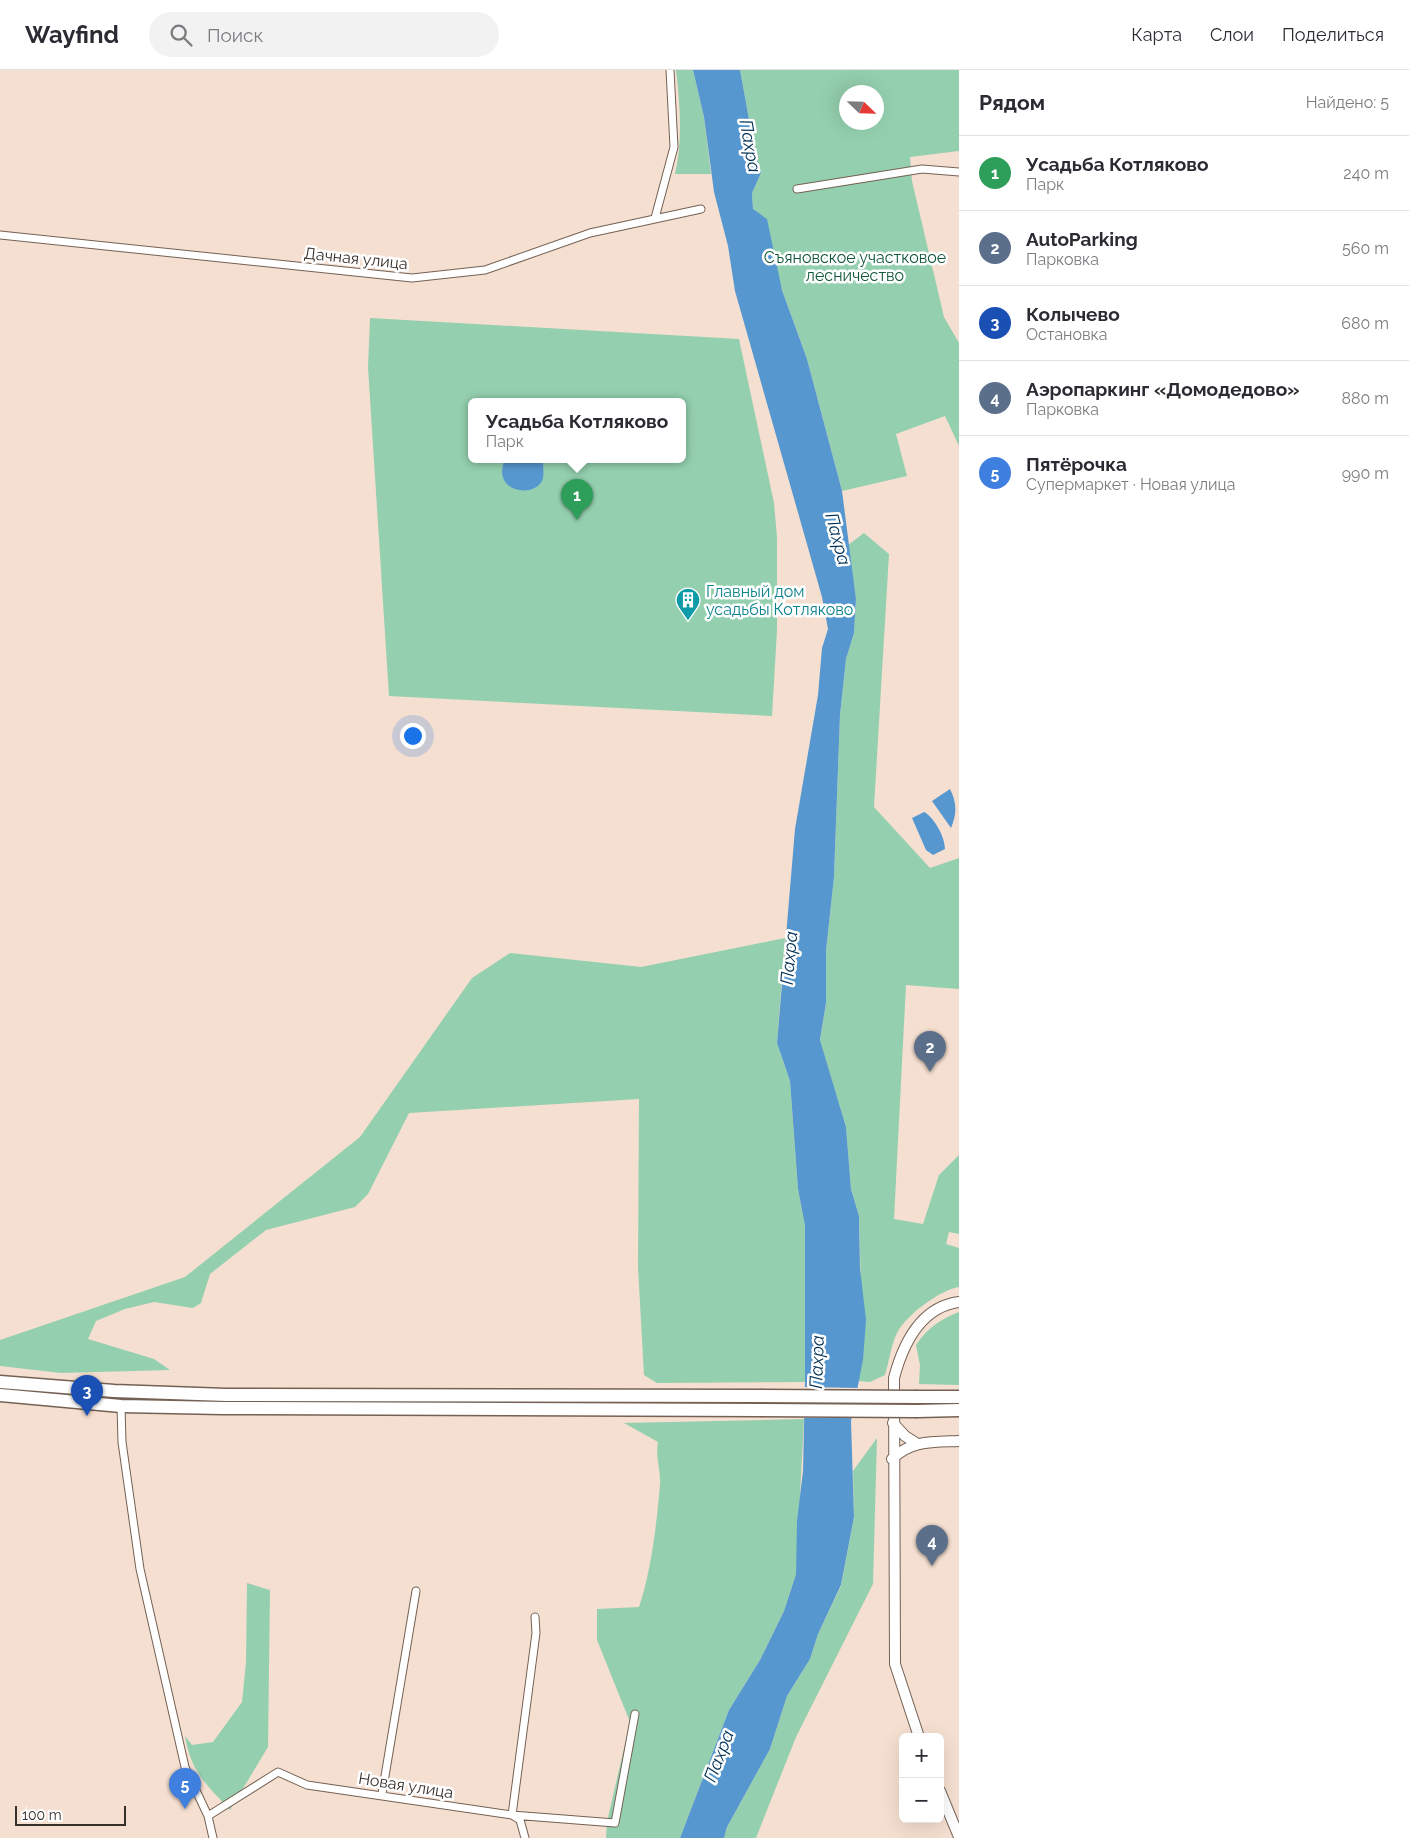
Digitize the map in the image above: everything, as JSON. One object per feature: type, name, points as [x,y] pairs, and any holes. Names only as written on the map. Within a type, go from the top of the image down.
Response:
[{"type":"highway","points":[[0,1382],[114,1391],[226,1395],[959,1397]]},
{"type":"highway","points":[[0,1396],[121,1406],[959,1410]]},
{"type":"street","points":[[655,218],[674,147],[670,70]]},
{"type":"street","points":[[797,190],[922,169],[959,172]]},
{"type":"street","name":"Дачная улица","points":[[0,235],[412,278],[485,270],[590,233],[701,209]]},
{"type":"street","points":[[917,1733],[895,1664],[892,1460],[894,1378],[904,1348],[926,1316],[946,1304],[959,1302]]},
{"type":"street","points":[[121,1406],[122,1442],[140,1569],[184,1767],[208,1816],[213,1838]]},
{"type":"street","points":[[893,1422],[905,1436],[916,1443]]},
{"type":"street","points":[[892,1460],[902,1450],[916,1443],[959,1441]]},
{"type":"street","points":[[382,1794],[416,1591]]},
{"type":"street","points":[[526,1838],[520,1820],[512,1815],[536,1633],[534,1617]]},
{"type":"street","name":"Новая улица","points":[[208,1816],[278,1772],[307,1785],[382,1794],[512,1815],[615,1823],[635,1714]]},
{"type":"street","points":[[944,1801],[959,1837]]},
{"type":"green space","points":[[676,70],[693,70],[704,117],[711,174],[675,174],[680,135],[680,109]]},
{"type":"green space","name":"Съяновское участковое лесничество","points":[[740,70],[959,70],[959,151],[910,157],[912,181],[944,317],[959,343],[959,446],[945,416],[896,434],[907,476],[842,491],[807,359],[753,209],[752,193],[761,173],[755,152]]},
{"type":"green space","points":[[370,318],[739,339],[774,503],[777,537],[777,630],[772,716],[389,696],[368,367]]},
{"type":"green space","points":[[864,533],[889,554],[874,807],[930,868],[959,858],[959,989],[906,985],[894,1219],[923,1224],[939,1175],[959,1155],[959,1234],[949,1232],[946,1244],[959,1248],[959,1287],[951,1289],[924,1304],[901,1326],[895,1338],[885,1375],[870,1382],[858,1381],[863,1360],[859,1216],[851,1189],[846,1127],[820,1041],[826,1003],[826,951],[834,877],[840,715],[846,659],[854,633],[856,599],[848,545]]},
{"type":"green space","points":[[785,938],[777,1043],[790,1081],[798,1189],[805,1226],[805,1382],[657,1383],[644,1375],[638,1267],[639,1099],[409,1113],[368,1194],[355,1207],[266,1230],[210,1274],[201,1303],[193,1308],[154,1302],[125,1309],[96,1321],[88,1339],[154,1359],[170,1370],[61,1373],[0,1366],[0,1340],[185,1277],[360,1137],[472,978],[510,953],[641,967]]},
{"type":"green space","points":[[959,1312],[959,1385],[919,1384],[920,1365],[916,1345],[935,1325]]},
{"type":"green space","points":[[804,1419],[796,1574],[784,1611],[760,1660],[729,1710],[680,1838],[606,1838],[607,1822],[630,1722],[597,1640],[597,1609],[639,1607],[650,1563],[660,1484],[657,1453],[658,1442],[624,1423]]},
{"type":"green space","points":[[877,1438],[873,1584],[796,1737],[756,1838],[724,1838],[727,1827],[770,1749],[787,1696],[810,1659],[818,1634],[841,1586],[854,1517],[853,1471]]},
{"type":"green space","points":[[247,1583],[270,1590],[268,1747],[230,1810],[201,1777],[191,1759],[185,1736],[192,1745],[213,1742],[242,1702],[246,1662]]},
{"type":"water","name":"Пахра","points":[[693,70],[740,70],[755,152],[761,173],[752,193],[753,209],[767,219],[782,290],[807,359],[842,491],[856,599],[854,633],[846,659],[840,715],[834,877],[826,951],[826,1003],[820,1040],[846,1127],[851,1189],[859,1216],[860,1268],[866,1320],[863,1360],[851,1421],[854,1517],[841,1585],[818,1634],[810,1659],[787,1696],[770,1749],[727,1827],[724,1838],[680,1838],[729,1710],[760,1660],[784,1611],[796,1574],[797,1521],[803,1471],[805,1226],[798,1189],[790,1081],[777,1043],[795,829],[818,695],[822,648],[828,629],[822,597],[735,291],[728,246],[714,192],[704,117]]},
{"type":"water","points":[[504,463],[543,463],[543,478],[539,485],[533,489],[516,489],[509,486],[504,480],[502,471]]},
{"type":"water","points":[[950,789],[955,808],[951,828],[932,801]]},
{"type":"water","points":[[924,812],[935,823],[945,844],[945,849],[933,855],[926,850],[912,818]]},
{"type":"pier","points":[[803,1387],[859,1388],[855,1418],[802,1418]]},
{"type":"place","name":"Усадьба Котляково","points":[[577,520]]},
{"type":"place","name":"Главный дом усадьбы Котляково","points":[[688,621]]},
{"type":"place","name":"AutoParking","points":[[930,1072]]},
{"type":"place","name":"Колычево","points":[[87,1416]]},
{"type":"place","name":"Аэропаркинг «Домодедово»","points":[[932,1566]]},
{"type":"place","name":"Пятёрочка","points":[[185,1809]]}]
